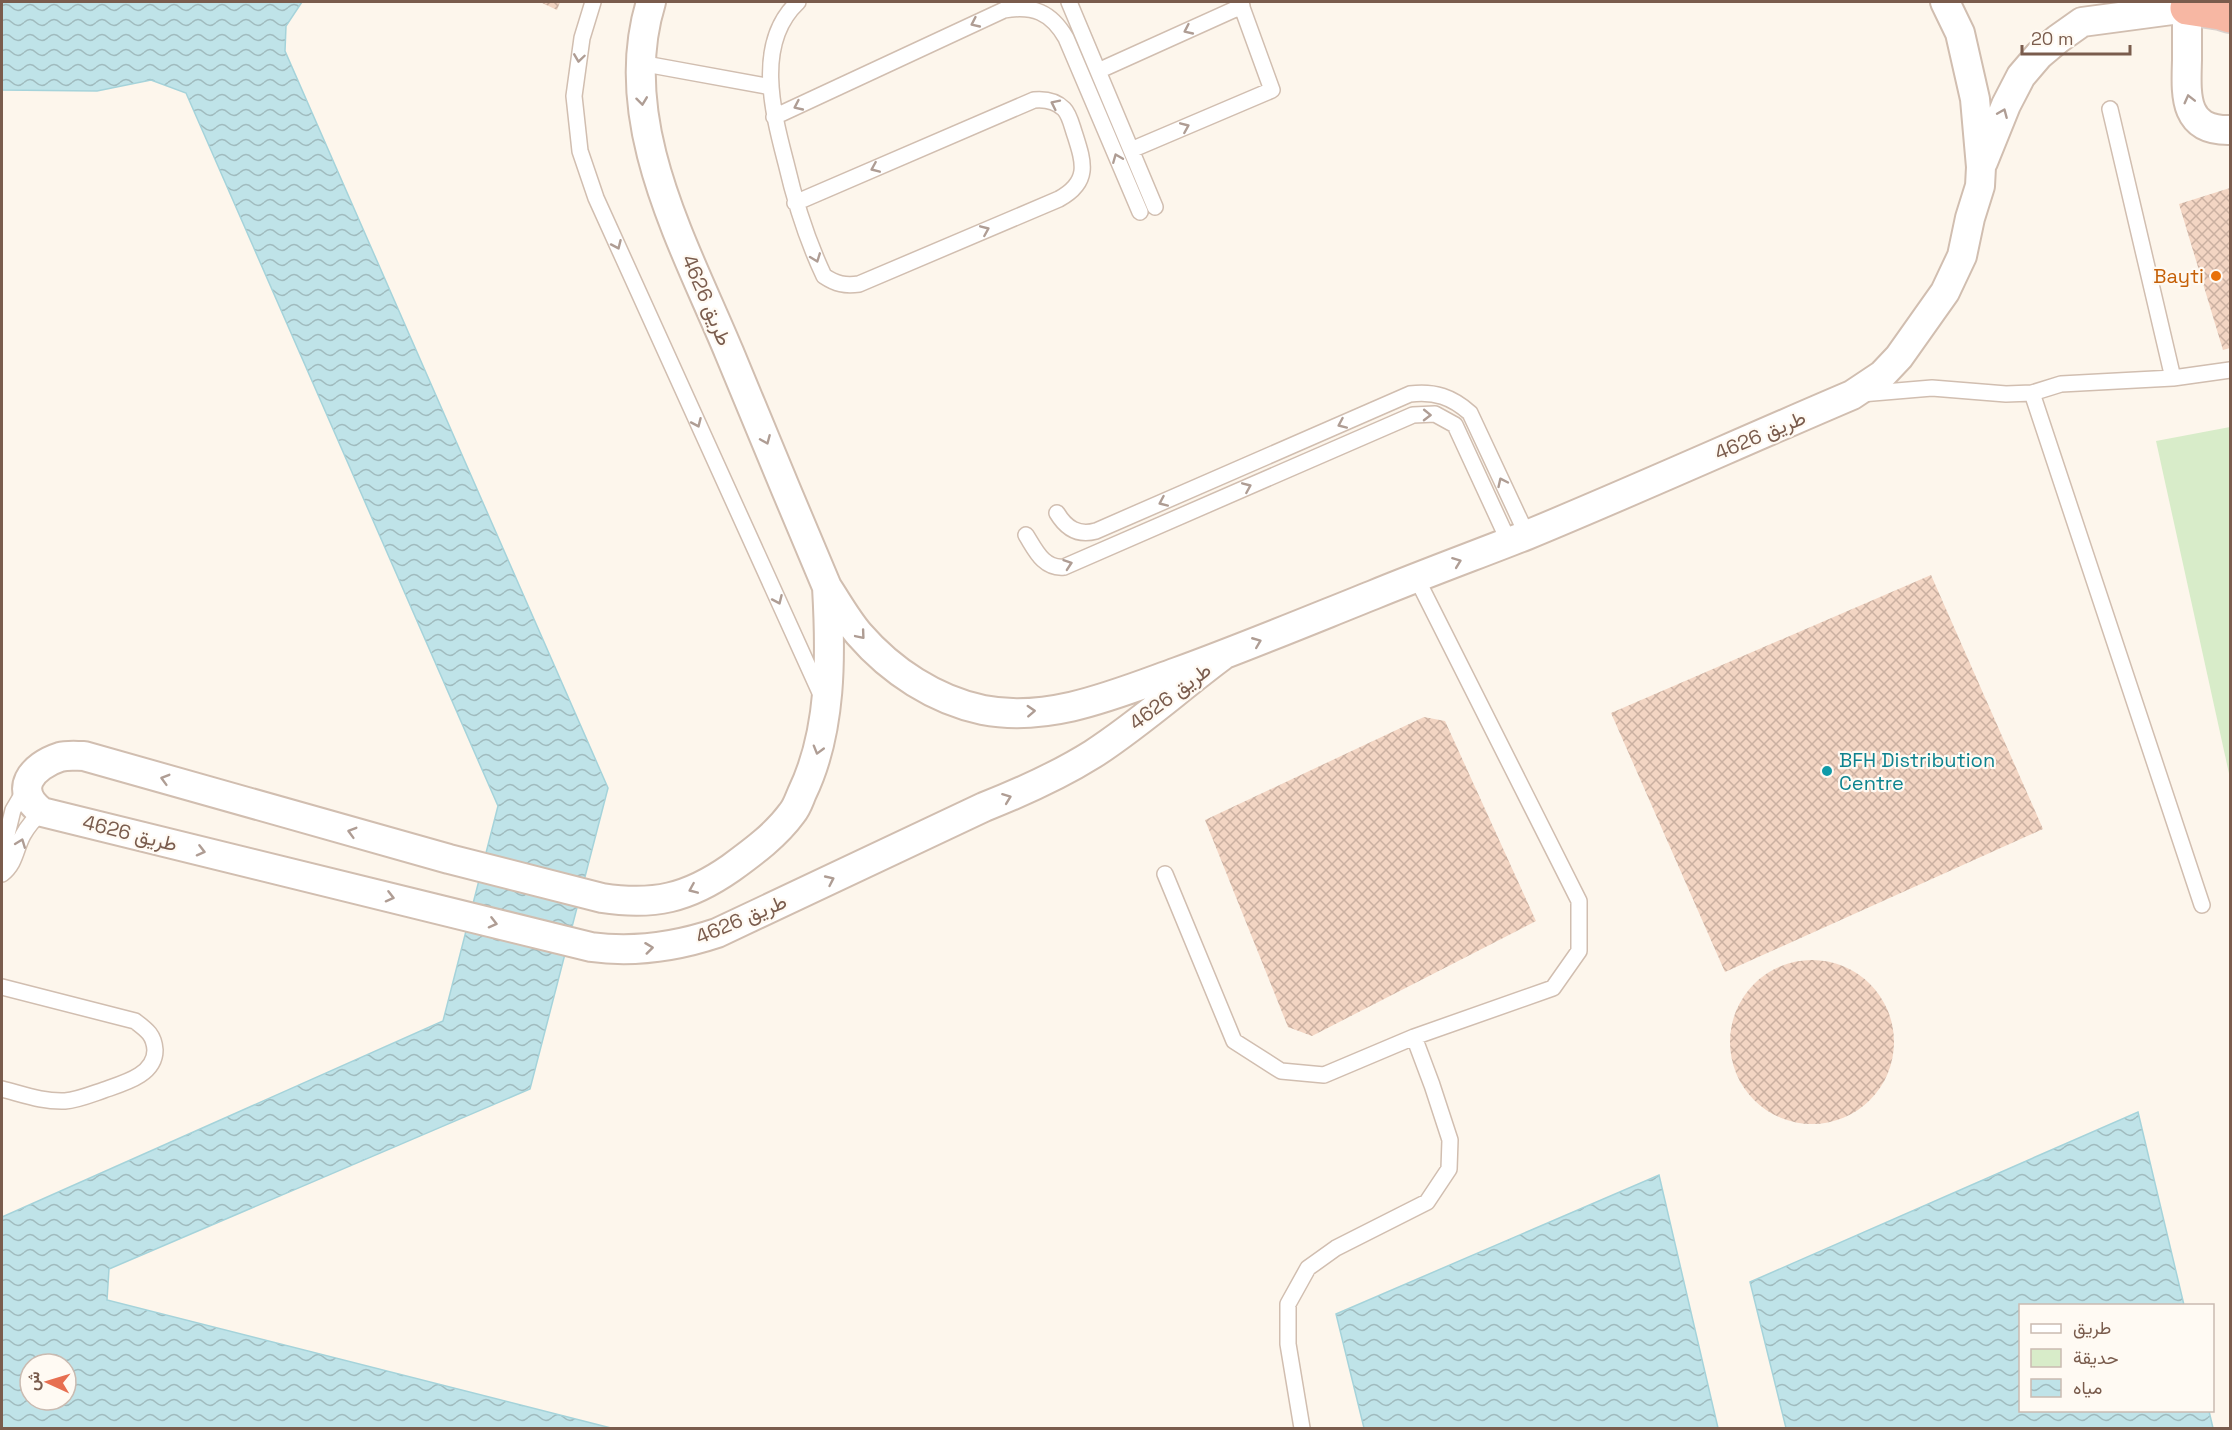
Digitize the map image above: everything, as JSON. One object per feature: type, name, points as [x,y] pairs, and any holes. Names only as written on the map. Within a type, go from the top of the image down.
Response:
[{"type":"highway","points":[[2187,8],[2230,16]]},
{"type":"street","name":"طريق 4626","points":[[651,2],[646,18],[640,63],[640,96],[659,185],[827,587],[858,633],[882,659],[928,689],[959,703],[985,710],[1036,712],[1095,702],[1222,656],[1518,538],[1852,395],[1882,375],[1899,357],[1945,292],[1962,256],[1980,186],[1981,167],[1975,99],[1969,66],[1960,33],[1945,2]]},
{"type":"street","name":"طريق 4626","points":[[1981,167],[2006,105],[2021,76],[2039,55],[2058,39],[2082,22],[2187,8]]},
{"type":"street","points":[[2187,8],[2186,99],[2199,120],[2207,126],[2217,130],[2230,130]]},
{"type":"street","name":"طريق 4626","points":[[27,785],[31,775],[38,767],[49,761],[63,756],[84,756],[449,859],[603,898],[624,901],[658,901],[715,879],[771,837],[794,812],[811,774],[821,740],[829,623],[827,587]]},
{"type":"street","name":"طريق 4626","points":[[42,812],[591,947],[619,951],[649,949],[694,941],[717,933],[1059,774],[1094,753],[1222,656]]},
{"type":"street","points":[[27,785],[28,796],[33,805],[42,812]]},
{"type":"lane","points":[[593,2],[582,38],[574,96],[580,151],[596,198],[825,703]]},
{"type":"lane","points":[[795,203],[1034,100],[1044,99],[1054,102],[1067,111],[1083,159],[1083,169],[1076,186],[1059,199],[859,284],[847,286],[834,283],[824,276],[795,203],[774,117],[771,87],[775,43],[786,16],[798,2]]},
{"type":"lane","points":[[1069,2],[1155,207]]},
{"type":"lane","points":[[1098,71],[1241,4],[1272,90],[1131,150]]},
{"type":"lane","points":[[774,117],[1004,10],[1028,8],[1050,17],[1058,24],[1066,38],[1140,212]]},
{"type":"lane","points":[[640,63],[771,87]]},
{"type":"lane","points":[[2110,109],[2173,378]]},
{"type":"lane","points":[[1852,395],[1932,388],[2006,394],[2032,393],[2061,384],[2173,378],[2230,369]]},
{"type":"lane","points":[[1057,513],[1063,524],[1071,530],[1088,533],[1096,531],[1410,394],[1426,392],[1454,401],[1470,413],[1518,538]]},
{"type":"lane","points":[[2032,393],[2202,905]]},
{"type":"lane","points":[[1026,535],[1043,561],[1052,566],[1064,567],[1413,415],[1424,413],[1435,414],[1455,424],[1518,538]]},
{"type":"lane","points":[[1165,874],[1234,1041],[1281,1071],[1324,1075],[1414,1037],[1553,988],[1579,951],[1579,901],[1416,577]]},
{"type":"lane","points":[[2,855],[13,810],[27,785]]},
{"type":"lane","points":[[2,874],[13,863],[23,835],[31,822],[42,812]]},
{"type":"lane","points":[[2,987],[135,1022],[148,1030],[154,1041],[155,1056],[148,1069],[130,1081],[66,1101],[44,1100],[2,1089]]},
{"type":"lane","points":[[1302,1428],[1287,1344],[1288,1304],[1308,1268],[1336,1248],[1427,1202],[1449,1169],[1450,1140],[1414,1037]]},
{"type":"green space","points":[[2230,427],[2230,778],[2156,441]]},
{"type":"water","points":[[2,2],[302,2],[286,26],[285,51],[608,788],[530,1089],[109,1269],[107,1300],[611,1428],[2,1428],[2,1217],[443,1021],[498,806],[186,93],[151,80],[97,91],[2,90]]},
{"type":"water","points":[[2138,1112],[2184,1304],[2019,1304],[2019,1412],[2209,1412],[2213,1428],[1786,1428],[1750,1282]]},
{"type":"water","points":[[1659,1175],[1718,1428],[1364,1428],[1336,1314]]},
{"type":"building","points":[[540,2],[560,2],[557,10]]},
{"type":"building","name":"Bayti","points":[[2230,188],[2230,348],[2223,350],[2179,204]]},
{"type":"building","name":"BFH Distribution Centre","points":[[1931,575],[2043,829],[1725,972],[1611,713]]},
{"type":"building","points":[[1424,717],[1445,721],[1536,921],[1312,1036],[1288,1027],[1205,820]]},
{"type":"building","points":[[1812,960],[1828,961],[1843,966],[1870,984],[1888,1011],[1893,1026],[1893,1058],[1888,1073],[1870,1100],[1843,1118],[1828,1123],[1812,1124],[1796,1123],[1781,1118],[1754,1100],[1736,1073],[1731,1058],[1730,1042],[1731,1026],[1736,1011],[1754,984],[1781,966],[1796,961]]},
{"type":"place","name":"Bayti","points":[[2216,276]]},
{"type":"place","name":"BFH Distribution Centre","points":[[1827,771]]}]
